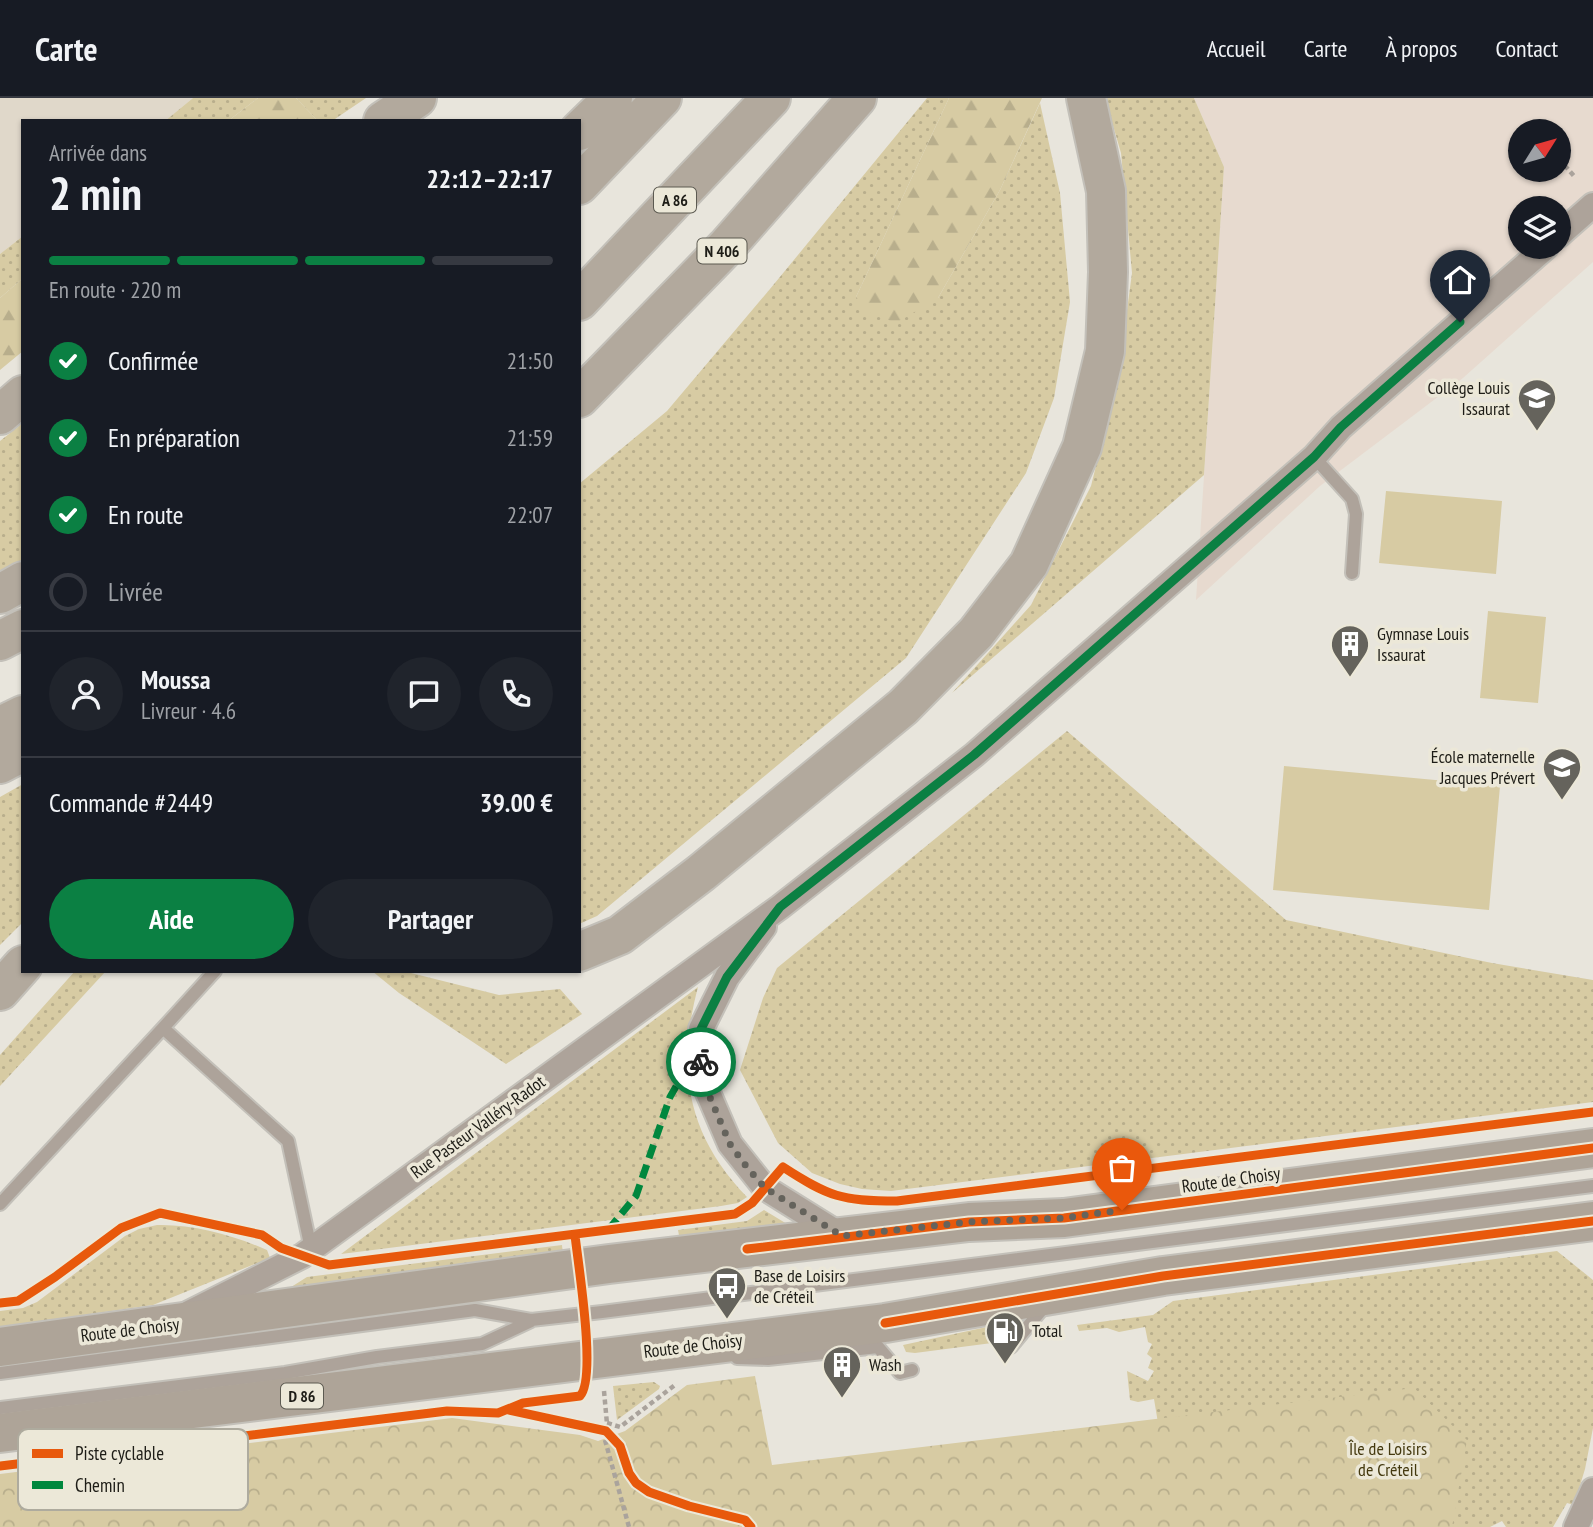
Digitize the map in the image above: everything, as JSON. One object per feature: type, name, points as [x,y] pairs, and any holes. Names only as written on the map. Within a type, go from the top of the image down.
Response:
[{"type":"highway","points":[[386,119],[417,98]]},
{"type":"highway","points":[[581,129],[613,98]]},
{"type":"highway","points":[[581,183],[662,98]]},
{"type":"highway","name":"A 86","points":[[581,299],[771,98]]},
{"type":"highway","name":"N 406","points":[[581,396],[726,247],[857,98]]},
{"type":"highway","points":[[581,950],[620,935],[701,873],[903,707],[976,633],[1029,564],[1082,447],[1105,351],[1108,272],[1106,191],[1086,98]]},
{"type":"highway","points":[[0,415],[21,397]]},
{"type":"highway","points":[[0,594],[21,582]]},
{"type":"highway","points":[[0,640],[21,630]]},
{"type":"highway","points":[[0,726],[21,716]]},
{"type":"highway","points":[[0,764],[21,753]]},
{"type":"highway","points":[[0,991],[21,967]]},
{"type":"main road","name":"Route de Choisy","points":[[0,1347],[587,1266],[969,1222],[1064,1218],[1593,1148]]},
{"type":"main road","name":"Route de Choisy","points":[[33,1429],[587,1361],[688,1363],[882,1335],[1163,1276],[1585,1229]]},
{"type":"main road","name":"Route de Choisy","points":[[0,1433],[18,1431]]},
{"type":"street","points":[[1571,224],[1593,205]]},
{"type":"street","points":[[842,1236],[765,1188],[730,1144],[703,1081],[701,1029],[727,977],[780,907],[974,755],[1314,457],[1341,427],[1532,259]]},
{"type":"street","name":"Rue Pasteur Valléry-Radot","points":[[163,1326],[302,1256],[780,907]]},
{"type":"street","points":[[1576,1527],[1593,1490]]},
{"type":"lane","points":[[1314,457],[1352,499],[1356,514],[1352,573]]},
{"type":"lane","points":[[0,1204],[213,973]]},
{"type":"lane","points":[[163,1028],[288,1141],[311,1249]]},
{"type":"lane","name":"Route de Choisy","points":[[0,1373],[475,1310],[531,1320],[1593,1186]]},
{"type":"lane","points":[[1011,1347],[1042,1308],[1131,1294],[1163,1276]]},
{"type":"lane","name":"Route de Choisy","points":[[0,1408],[285,1373],[377,1357],[482,1344],[531,1320]]},
{"type":"lane","points":[[882,1335],[901,1373],[912,1370]]},
{"type":"path","points":[[604,1387],[607,1424],[620,1427],[688,1363]]},
{"type":"path","points":[[594,1429],[606,1432],[609,1439],[629,1527]]},
{"type":"shaded area","points":[[0,98],[193,98],[167,119],[21,119],[21,238],[0,254]]},
{"type":"shaded area","points":[[1194,98],[1593,98],[1593,262],[1463,378],[1320,486],[1196,600],[1224,167]]},
{"type":"green space","points":[[193,98],[258,98],[231,119],[167,119]]},
{"type":"green space","points":[[258,98],[296,98],[316,119],[231,119]]},
{"type":"green space","points":[[296,98],[366,98],[335,119],[316,119]]},
{"type":"green space","points":[[927,98],[949,98],[856,297],[938,298],[1000,190],[1040,103],[1060,193],[1070,302],[1054,398],[1026,473],[906,658],[597,916],[581,923],[581,482],[667,411]]},
{"type":"green space","points":[[949,98],[1042,98],[1000,190],[938,298],[896,323],[868,312],[856,297]]},
{"type":"green space","points":[[1105,98],[1194,98],[1224,167],[1204,475],[952,693],[1031,605],[1091,486],[1118,377],[1132,273],[1121,153]]},
{"type":"green space","points":[[21,238],[21,280],[0,298],[0,254]]},
{"type":"green space","points":[[21,280],[21,353],[0,370],[0,298]]},
{"type":"green space","points":[[21,425],[21,562],[0,575],[0,441]]},
{"type":"green space","points":[[1386,491],[1502,501],[1496,574],[1379,563]]},
{"type":"green space","points":[[1488,611],[1546,617],[1538,703],[1480,698]]},
{"type":"green space","points":[[1067,731],[1286,920],[1492,963],[1593,980],[1593,1102],[891,1191],[840,1184],[812,1173],[778,1143],[740,1070],[763,998],[777,968]]},
{"type":"green space","points":[[1284,766],[1500,786],[1489,910],[1273,890]]},
{"type":"green space","points":[[21,785],[21,924],[0,945],[0,797]]},
{"type":"green space","points":[[73,973],[104,973],[0,1086],[0,1055]]},
{"type":"green space","points":[[374,973],[411,973],[499,995],[560,989],[582,1014],[506,1064],[399,993]]},
{"type":"green space","points":[[698,987],[688,1046],[692,1099],[699,1125],[711,1150],[747,1197],[738,1203],[721,1206],[341,1254]]},
{"type":"green space","points":[[764,1210],[787,1224],[680,1241],[678,1230],[747,1221]]},
{"type":"green space","points":[[157,1225],[185,1226],[227,1235],[267,1250],[270,1258],[153,1305],[0,1327],[0,1311],[23,1308],[37,1302],[125,1236]]},
{"type":"green space","points":[[562,1245],[563,1257],[288,1289],[307,1277]]},
{"type":"green space","points":[[1557,1251],[1593,1280],[1593,1428],[1574,1505],[1567,1503],[1553,1527],[1506,1527],[1502,1521],[1490,1527],[1449,1527],[1158,1423],[1154,1399],[1138,1402],[1130,1400],[1127,1371],[1148,1381],[1154,1371],[1148,1368],[1152,1358],[1147,1354],[1152,1344],[1148,1342],[1145,1327],[1119,1332],[1107,1328],[1079,1331],[1077,1325],[1153,1315],[1173,1301]]},
{"type":"green space","points":[[1010,1322],[992,1343],[915,1353],[906,1352],[903,1345]]},
{"type":"green space","name":"Île de Loisirs de Créteil","points":[[755,1376],[772,1465],[1414,1388],[1467,1440],[1452,1527],[0,1527],[0,1474],[18,1472],[18,1510],[248,1510],[248,1443],[452,1418],[580,1435],[598,1441],[625,1431],[687,1385]]},
{"type":"green space","points":[[654,1382],[660,1386],[659,1389],[617,1420],[613,1386]]},
{"type":"marked path","points":[[608,1230],[636,1196],[670,1097],[700,1045]]},
{"type":"cycle path","points":[[0,1303],[18,1301],[121,1228],[160,1213],[262,1235],[281,1248],[329,1265],[735,1214],[752,1203],[783,1167],[812,1185],[837,1195],[862,1200],[897,1201],[1593,1112]]},
{"type":"cycle path","points":[[747,1249],[969,1222],[1064,1218],[1593,1148]]},
{"type":"cycle path","points":[[885,1323],[1163,1276],[1593,1221]]},
{"type":"cycle path","points":[[248,1435],[447,1411],[498,1413],[523,1403],[580,1396],[585,1385],[587,1345],[575,1235]]},
{"type":"cycle path","points":[[509,1410],[606,1431],[620,1446],[629,1473],[636,1483],[649,1492],[689,1506],[745,1520],[751,1527]]},
{"type":"cycle path","points":[[0,1466],[18,1464]]},
{"type":"way so far","points":[[701,1062],[703,1081],[730,1144],[746,1166],[765,1188],[842,1236],[969,1222],[1064,1218],[1122,1210]]},
{"type":"place","name":"Collège Louis Issaurat","points":[[1537,432]]},
{"type":"place","name":"Gymnase Louis Issaurat","points":[[1350,678]]},
{"type":"place","name":"École maternelle Jacques Prévert","points":[[1562,801]]},
{"type":"place","name":"Base de Loisirs de Créteil","points":[[727,1320]]},
{"type":"place","name":"Total","points":[[1005,1365]]},
{"type":"place","name":"Wash","points":[[842,1399]]},
{"type":"route","points":[[701,1062],[701,1029],[727,977],[780,907],[974,755],[1086,659],[1314,457],[1341,427],[1460,322]]}]
